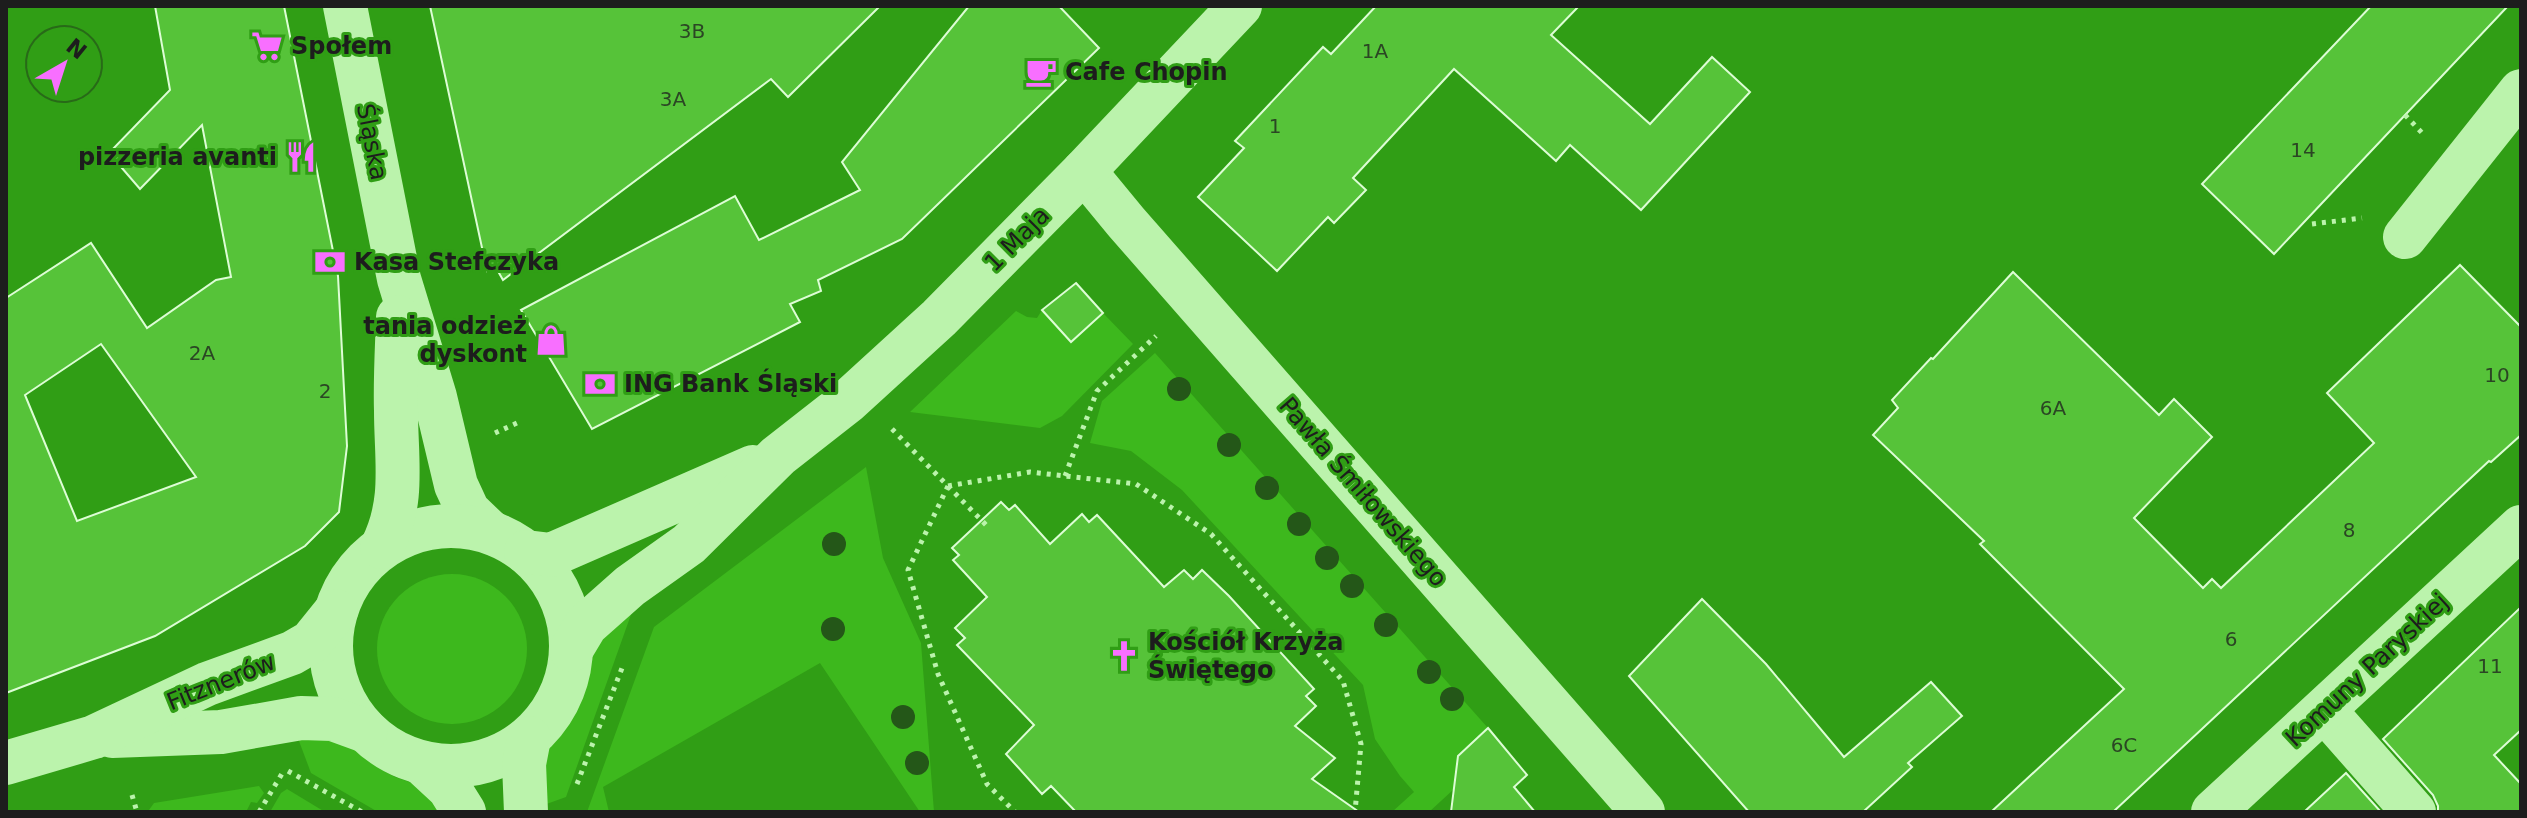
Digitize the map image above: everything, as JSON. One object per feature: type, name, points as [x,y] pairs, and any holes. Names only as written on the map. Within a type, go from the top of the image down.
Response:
[{"type":"street","name":"Śląska","points":[[345,6],[399,279],[435,397],[456,485],[463,503],[508,542]]},
{"type":"street","name":"1 Maja","points":[[571,650],[586,625],[630,586],[689,544],[778,456],[847,402],[939,318],[1240,6]]},
{"type":"street","points":[[2405,237],[2521,91]]},
{"type":"street","name":"Pawła Śmiłowskiego","points":[[1084,171],[1643,812]]},
{"type":"street","name":"Śląska","points":[[382,547],[393,522],[399,493],[396,399],[399,279]]},
{"type":"street","name":"1 Maja","points":[[508,542],[551,555],[778,456]]},
{"type":"street","points":[[435,526],[462,526],[508,542],[546,572],[560,596],[569,623],[571,650],[563,691],[549,715],[529,738],[502,755],[471,765],[455,766],[422,763],[392,751],[366,731],[346,705],[334,675],[330,643],[336,611],[349,581],[382,547],[407,533],[435,526]]},
{"type":"street","name":"Komuny Paryskiej","points":[[2213,812],[2521,528]]},
{"type":"street","name":"Fitznerów","points":[[6,763],[94,737],[207,684],[272,662],[302,648],[318,635],[336,611]]},
{"type":"street","points":[[2324,710],[2414,812]]},
{"type":"street","name":"Fitznerów","points":[[94,737],[221,732],[301,718],[333,719],[366,731]]},
{"type":"street","points":[[526,812],[524,764],[529,738]]},
{"type":"street","points":[[422,763],[449,788],[464,812]]},
{"type":"path","points":[[2405,115],[2415,124]]},
{"type":"path","points":[[1065,476],[1097,391],[1156,336]]},
{"type":"path","points":[[886,422],[989,528]]},
{"type":"path","points":[[948,486],[1030,472],[1136,484],[1211,534],[1343,681],[1361,744],[1355,812]]},
{"type":"path","points":[[948,486],[908,570],[938,674],[987,784],[1015,812]]},
{"type":"path","points":[[571,798],[627,656]]},
{"type":"path","points":[[259,812],[284,769],[362,812]]},
{"type":"path","points":[[132,795],[137,812]]},
{"type":"green space","points":[[1042,310],[1103,313],[1133,344],[1062,416],[1040,428],[910,412],[1016,311],[1037,318]]},
{"type":"green space","points":[[1155,353],[1488,728],[1458,756],[1454,789],[1429,812],[1392,812],[1414,792],[1375,739],[1363,685],[1182,490],[1131,451],[1090,443],[1102,401]]},
{"type":"green space","points":[[866,467],[883,558],[921,643],[934,812],[920,812],[820,663],[603,787],[609,812],[587,812],[654,627]]},
{"type":"green space","points":[[452,574],[481,580],[505,596],[521,620],[527,649],[521,678],[505,702],[481,718],[452,724],[423,718],[399,702],[383,678],[377,649],[383,620],[399,596],[423,580]]},
{"type":"green space","points":[[633,609],[566,797],[541,806],[543,761],[549,746],[570,719],[578,702],[594,646]]},
{"type":"green space","points":[[301,732],[355,748],[382,770],[421,786],[446,812],[378,812],[311,773],[299,741]]},
{"type":"green space","points":[[259,786],[264,793],[257,803],[251,802],[246,812],[149,810],[154,803]]},
{"type":"green space","points":[[287,789],[325,812],[270,812],[281,793]]},
{"type":"building","points":[[155,6],[284,6],[338,276],[347,446],[339,512],[305,546],[155,636],[6,693],[6,298],[91,243],[147,328],[216,280],[231,277],[202,125],[140,189],[109,153],[170,90]],"holes":[[[101,344],[196,477],[77,521],[25,395]]]},
{"type":"building","points":[[430,6],[880,6],[788,97],[771,79],[503,280],[495,266],[487,271]]},
{"type":"building","points":[[969,6],[1059,6],[1099,48],[902,239],[818,280],[821,291],[790,304],[800,322],[592,429],[521,310],[735,196],[759,240],[860,190],[842,162]]},
{"type":"building","points":[[1376,6],[1579,6],[1551,35],[1650,124],[1712,57],[1750,92],[1641,210],[1570,145],[1556,161],[1454,69],[1353,178],[1366,190],[1334,223],[1328,217],[1277,271],[1198,197],[1244,148],[1235,141],[1323,47],[1331,54]]},
{"type":"building","points":[[2371,6],[2508,6],[2274,254],[2202,184]]},
{"type":"building","points":[[2460,265],[2521,327],[2521,435],[2489,461],[2113,812],[1991,812],[2124,689],[1980,544],[1984,541],[1873,435],[1898,408],[1892,400],[2013,272],[2159,415],[2174,399],[2212,437],[2134,518],[2203,588],[2212,579],[2221,588],[2374,443],[2327,393]]},
{"type":"building","points":[[1076,283],[1103,313],[1071,342],[1042,310]]},
{"type":"building","name":"Kościół Krzyża Świętego","points":[[1001,502],[1009,510],[1015,505],[1050,544],[1082,514],[1089,522],[1097,515],[1164,587],[1184,570],[1193,579],[1202,570],[1314,689],[1306,696],[1316,706],[1295,726],[1335,758],[1312,779],[1359,812],[1076,812],[1051,786],[1042,794],[1006,754],[1034,725],[957,645],[965,638],[955,628],[987,597],[953,560],[959,555],[952,548]]},
{"type":"building","points":[[1702,599],[1766,664],[1844,757],[1931,682],[1962,716],[1908,763],[1912,767],[1863,812],[1749,812],[1629,676]]},
{"type":"building","points":[[2521,607],[2521,730],[2494,755],[2521,784],[2521,812],[2438,812],[2433,795],[2383,739]]},
{"type":"building","points":[[1488,728],[1527,775],[1514,787],[1535,812],[1451,812],[1458,756]]},
{"type":"building","points":[[2346,773],[2381,812],[2304,812]]},
{"type":"place","name":"Społem","points":[[267,46]]},
{"type":"place","name":"Cafe Chopin","points":[[1041,72]]},
{"type":"place","name":"pizzeria avanti","points":[[301,157]]},
{"type":"place","name":"Kasa Stefczyka","points":[[330,262]]},
{"type":"place","name":"tania odzież dyskont","points":[[551,340]]},
{"type":"place","name":"ING Bank Śląski","points":[[600,384]]},
{"type":"place","name":"Kościół Krzyża Świętego","points":[[1124,656]]}]
